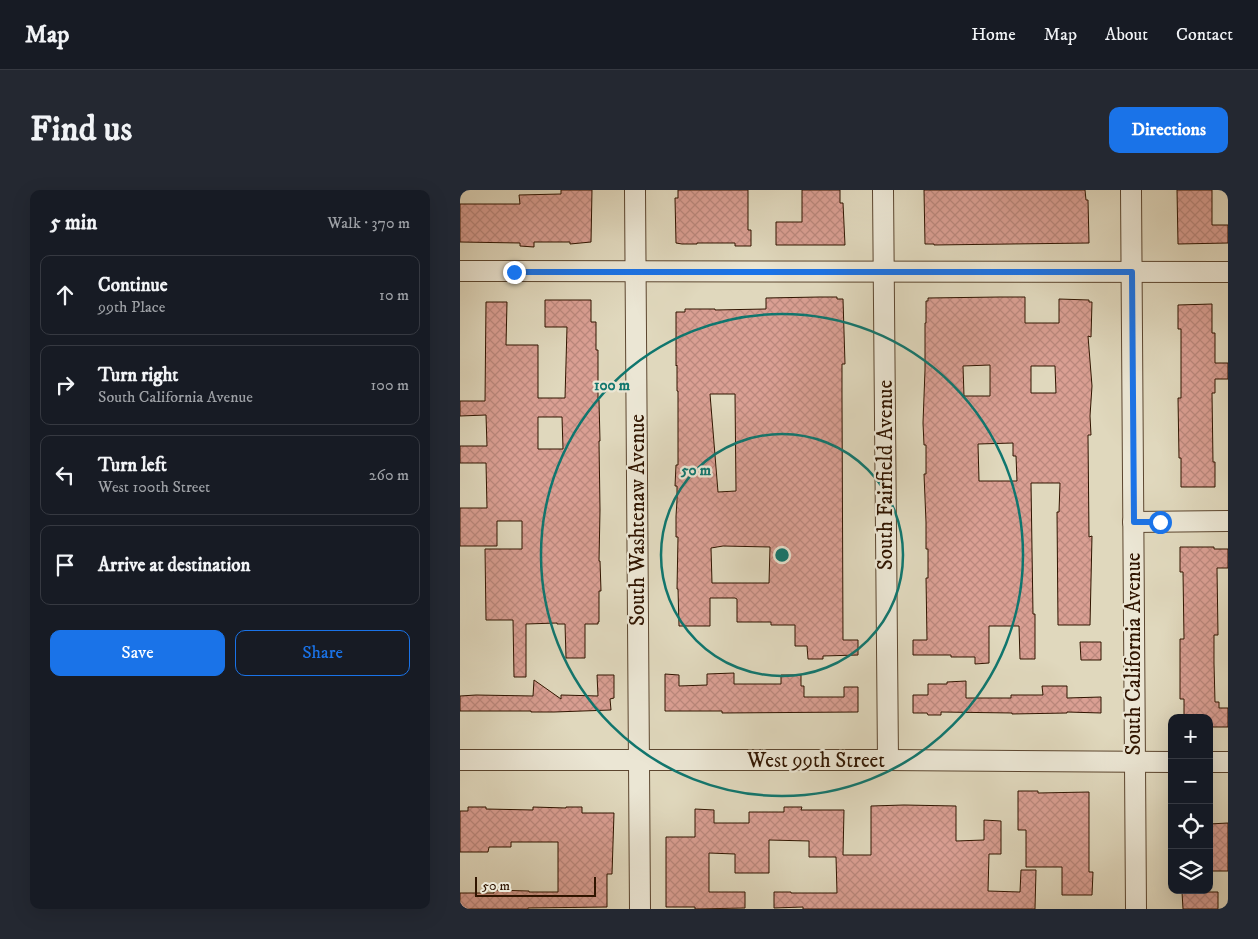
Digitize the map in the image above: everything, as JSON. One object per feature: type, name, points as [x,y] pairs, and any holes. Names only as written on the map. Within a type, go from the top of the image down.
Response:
[{"type":"street","name":"South Washtenaw Avenue","points":[[635,190],[640,909]]},
{"type":"street","name":"South Fairfield Avenue","points":[[883,190],[888,760]]},
{"type":"street","name":"South California Avenue","points":[[1131,190],[1136,909]]},
{"type":"street","points":[[460,271],[1228,272]]},
{"type":"street","points":[[1134,522],[1228,522]]},
{"type":"street","name":"West 99th Street","points":[[460,760],[1168,762]]},
{"type":"street","points":[[1213,762],[1228,762]]},
{"type":"building","points":[[561,190],[592,190],[591,242],[570,244],[570,242],[534,242],[534,247],[520,246],[520,243],[460,242],[460,204],[520,204],[519,195],[561,194]]},
{"type":"building","points":[[678,190],[748,190],[748,230],[751,230],[751,246],[735,246],[735,243],[676,243],[675,198],[678,198]]},
{"type":"building","points":[[802,190],[840,190],[840,203],[843,203],[845,245],[776,245],[776,222],[802,222]]},
{"type":"building","points":[[924,190],[1085,190],[1086,200],[1088,200],[1089,243],[925,244]]},
{"type":"building","points":[[1177,190],[1212,190],[1212,225],[1228,225],[1228,243],[1178,244]]},
{"type":"building","points":[[837,297],[837,299],[843,299],[845,364],[842,364],[843,640],[858,640],[858,655],[823,656],[823,659],[808,659],[807,646],[795,646],[795,625],[771,625],[771,622],[737,622],[737,599],[735,598],[710,598],[710,626],[679,626],[677,589],[678,537],[676,537],[677,486],[675,486],[676,465],[678,465],[676,312],[685,312],[685,309],[766,309],[766,298]],"holes":[[[710,394],[735,394],[736,491],[718,492]],[[723,546],[770,547],[769,583],[712,583],[711,548]]]},
{"type":"building","points":[[1025,297],[1025,323],[1059,323],[1059,299],[1089,300],[1089,302],[1092,302],[1091,337],[1088,336],[1092,386],[1091,435],[1088,435],[1089,537],[1092,536],[1090,625],[1058,625],[1057,512],[1059,512],[1060,483],[1031,483],[1035,659],[1020,659],[1019,626],[989,626],[989,663],[975,664],[975,657],[913,655],[913,640],[927,640],[926,578],[928,578],[928,549],[926,549],[924,474],[926,474],[926,445],[924,445],[923,423],[925,323],[926,301],[928,301],[928,298]],"holes":[[[990,365],[990,396],[964,396],[963,366]],[[1031,366],[1055,366],[1056,393],[1031,393]],[[1013,443],[1013,456],[1016,456],[1017,481],[979,481],[978,444]]]},
{"type":"building","points":[[545,300],[591,300],[591,322],[596,322],[596,350],[598,350],[600,441],[599,561],[601,591],[599,591],[599,622],[598,624],[585,624],[585,658],[566,658],[565,624],[526,624],[526,677],[514,677],[513,620],[486,620],[485,549],[522,549],[522,521],[497,521],[497,546],[460,546],[460,508],[487,508],[486,463],[460,463],[460,446],[487,446],[486,415],[460,416],[460,401],[485,401],[486,302],[507,302],[506,345],[538,345],[538,398],[565,398],[567,327],[545,327]],"holes":[[[538,417],[562,417],[563,449],[538,449]]]},
{"type":"building","points":[[1212,304],[1212,333],[1215,333],[1215,363],[1228,363],[1228,379],[1215,379],[1215,393],[1212,393],[1215,487],[1181,487],[1178,398],[1181,398],[1181,329],[1178,329],[1178,305]]},
{"type":"building","points":[[1180,547],[1228,549],[1228,568],[1217,568],[1218,635],[1214,635],[1214,663],[1215,702],[1219,702],[1219,708],[1228,708],[1228,727],[1213,727],[1213,714],[1184,714],[1184,699],[1180,699],[1180,639],[1184,639],[1183,572],[1180,572]]},
{"type":"building","points":[[1080,642],[1101,642],[1101,660],[1081,660]]},
{"type":"building","points":[[734,673],[734,684],[781,684],[781,675],[801,675],[804,697],[844,697],[844,687],[858,687],[858,712],[722,713],[722,711],[665,711],[665,674],[679,675],[679,686],[707,685],[707,674]]},
{"type":"building","points":[[597,675],[614,675],[614,698],[610,699],[611,710],[554,712],[460,711],[460,696],[533,696],[534,680],[561,699],[561,695],[598,696]]},
{"type":"building","points":[[966,681],[966,698],[1011,698],[1011,695],[1043,695],[1042,686],[1067,686],[1067,698],[1101,697],[1101,713],[1012,714],[941,712],[941,715],[928,715],[927,713],[913,713],[913,695],[928,695],[928,684]]},
{"type":"building","points":[[1018,791],[1038,791],[1038,793],[1089,792],[1089,872],[1093,872],[1092,895],[1062,895],[1062,867],[1026,867],[1026,830],[1018,830]]},
{"type":"building","points":[[871,806],[956,806],[956,841],[984,840],[984,820],[1001,821],[1001,854],[989,854],[988,891],[1020,892],[1021,870],[1036,870],[1035,909],[774,908],[774,892],[837,893],[836,857],[809,857],[809,841],[769,840],[769,873],[735,873],[735,854],[709,853],[709,892],[745,892],[745,908],[695,909],[695,907],[666,907],[666,837],[695,837],[695,809],[714,810],[714,823],[749,823],[749,812],[784,812],[784,807],[802,807],[801,810],[844,810],[843,855],[871,855]]},
{"type":"building","points":[[468,807],[533,810],[533,807],[582,807],[582,813],[614,813],[612,874],[607,874],[607,907],[460,909],[460,893],[494,893],[494,890],[558,892],[558,842],[511,842],[511,847],[489,847],[488,852],[460,852],[460,811],[468,811]]},
{"type":"building","points":[[1228,823],[1228,871],[1213,871],[1213,824]]},
{"type":"building","points":[[1213,892],[1218,892],[1218,909],[1183,909],[1182,894],[1213,894]]},
{"type":"route","points":[[514,272],[1132,272],[1134,522],[1160,522]]}]
